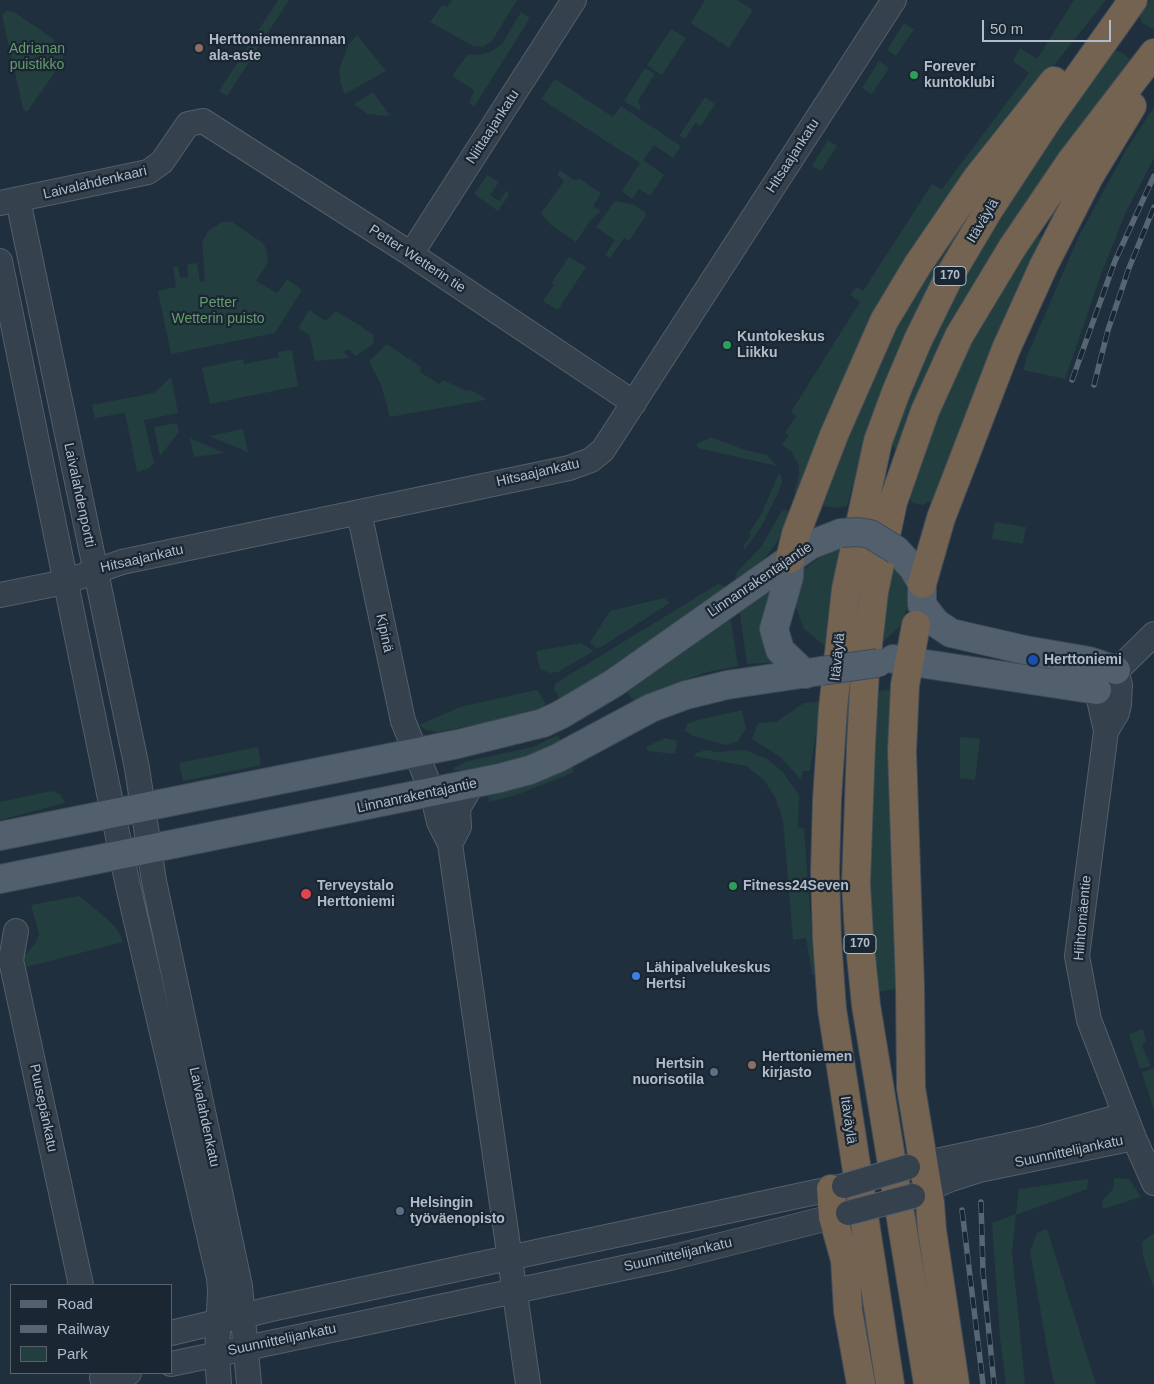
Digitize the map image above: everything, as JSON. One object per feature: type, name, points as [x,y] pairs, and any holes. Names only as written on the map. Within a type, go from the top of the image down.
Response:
[{"type":"highway","points":[[790,559],[796,534],[834,435],[859,374],[893,306],[977,178],[1051,86],[1115,0]]},
{"type":"highway","name":"Itäväylä","points":[[890,1384],[833,1018],[827,939],[825,872],[827,800],[834,699],[846,588],[878,441],[918,340],[950,276],[988,211],[1047,121],[1133,0]]},
{"type":"highway","name":"Itäväylä","points":[[928,1384],[866,1005],[859,936],[856,883],[861,745],[865,670],[874,592],[893,502],[925,411],[959,336],[1012,248],[1071,161],[1154,53]]},
{"type":"highway","points":[[955,1384],[917,1179],[911,1088],[910,987],[902,751],[893,662],[920,605],[941,518],[1006,349],[1044,264],[1089,177],[1154,68]]},
{"type":"highway","points":[[838,1188],[846,1260],[848,1311],[861,1384]]},
{"type":"main road","name":"Linnanrakentajantie","points":[[0,836],[510,733],[560,716],[614,683],[790,559],[822,539],[841,533],[858,532],[870,534],[896,550],[913,568],[920,605]]},
{"type":"main road","points":[[790,559],[789,577],[776,615],[774,629],[780,650],[813,673]]},
{"type":"main road","points":[[920,605],[936,623],[951,633],[1025,650],[1089,660],[1116,670]]},
{"type":"main road","name":"Linnanrakentajantie","points":[[0,880],[472,785],[530,770],[651,708],[686,695],[727,685],[893,662]]},
{"type":"main road","points":[[893,662],[1097,690]]},
{"type":"street","name":"Hitsaajankatu","points":[[0,594],[65,582],[122,562],[580,465],[591,460],[603,450],[634,403],[894,0]]},
{"type":"street","name":"Niittaajankatu","points":[[411,254],[568,2]]},
{"type":"street","name":"Petter Wetterin tie","points":[[198,120],[216,127],[634,403]]},
{"type":"street","name":"Laivalahdenkaari","points":[[9,202],[148,172],[162,162],[185,128],[198,120]]},
{"type":"street","name":"Laivalahdenportti","points":[[9,202],[95,570],[136,760],[148,850]]},
{"type":"street","points":[[0,261],[122,856]]},
{"type":"street","name":"Kipinä","points":[[359,512],[403,721],[432,792],[443,832],[450,844]]},
{"type":"street","points":[[1097,690],[1154,634]]},
{"type":"street","name":"Hiihtomäentie","points":[[1106,731],[1117,713],[1119,704],[1120,685],[1116,670]]},
{"type":"street","name":"Hiihtomäentie","points":[[1097,690],[1106,731],[1077,956],[1089,1020],[1134,1138],[1154,1183]]},
{"type":"street","points":[[472,785],[458,808],[458,827],[450,844],[528,1384]]},
{"type":"street","name":"Laivalahdenkatu","points":[[148,850],[240,1286],[249,1384]]},
{"type":"street","name":"Laivalahdenkatu","points":[[122,856],[219,1278],[216,1354],[219,1384]]},
{"type":"street","name":"Puusepänkatu","points":[[16,931],[11,960],[82,1284]]},
{"type":"street","name":"Suunnittelijankatu","points":[[172,1364],[670,1258],[841,1215],[917,1179],[1039,1139],[1125,1115]]},
{"type":"street","name":"Suunnittelijankatu","points":[[172,1333],[838,1188],[979,1170],[1134,1138]]},
{"type":"street","points":[[102,1378],[124,1374]]},
{"type":"green space","points":[[278,0],[289,0],[227,96],[219,91]]},
{"type":"green space","points":[[452,0],[517,0],[492,41],[483,47],[473,46],[430,22],[442,5],[447,7]]},
{"type":"green space","points":[[705,0],[737,0],[753,10],[729,48],[691,23]]},
{"type":"green space","points":[[1074,0],[1106,0],[1000,133],[884,293],[845,374],[796,495],[794,494],[799,475],[799,466],[792,452],[782,445],[789,435],[785,433],[796,416],[791,412],[860,302],[850,295],[856,287],[863,291],[932,184],[942,189],[1029,73],[1013,61],[1020,48],[1037,59]]},
{"type":"green space","points":[[1150,0],[1154,0],[1154,29],[1142,23],[1139,16]]},
{"type":"green space","name":"Adrianan puistikko","points":[[6,11],[14,12],[52,38],[63,53],[63,61],[27,112],[23,109],[2,15]]},
{"type":"green space","points":[[521,12],[530,18],[474,107],[469,103],[474,90],[452,76],[468,54],[478,55],[490,52],[502,44]]},
{"type":"green space","points":[[904,23],[914,29],[896,56],[887,50]]},
{"type":"green space","points":[[671,29],[686,38],[662,75],[647,65]]},
{"type":"green space","points":[[357,35],[386,71],[345,94],[341,85],[339,69],[349,44]]},
{"type":"green space","points":[[1115,51],[1121,52],[1131,60],[1029,198],[960,305],[928,369],[896,451],[893,446],[890,447],[916,375],[952,299],[1023,181]]},
{"type":"green space","points":[[879,61],[889,68],[872,94],[862,88]]},
{"type":"green space","points":[[645,68],[655,74],[638,101],[641,108],[639,110],[624,101]]},
{"type":"green space","points":[[555,79],[613,117],[621,106],[681,146],[673,158],[654,145],[643,160],[664,175],[650,196],[639,189],[632,199],[622,191],[640,163],[541,99]]},
{"type":"green space","points":[[373,92],[390,116],[367,114],[354,104]]},
{"type":"green space","points":[[705,97],[715,104],[701,126],[695,123],[685,139],[679,136]]},
{"type":"green space","points":[[1154,107],[1154,158],[1126,212],[1100,277],[1065,379],[1023,370],[1027,356],[1079,236],[1126,150]]},
{"type":"green space","points":[[828,140],[837,146],[821,171],[812,166]]},
{"type":"green space","points":[[996,168],[867,434],[847,506],[835,508],[823,506],[856,418],[897,325],[912,297]]},
{"type":"green space","points":[[560,170],[574,180],[580,179],[601,193],[593,206],[601,211],[590,221],[576,242],[551,225],[541,213],[564,181],[557,175]]},
{"type":"green space","points":[[487,175],[499,182],[490,195],[499,201],[507,190],[509,195],[498,211],[474,194]]},
{"type":"green space","points":[[615,201],[635,205],[647,214],[629,241],[624,238],[610,258],[605,255],[615,240],[596,227]]},
{"type":"green space","name":"Petter Wetterin puisto","points":[[222,222],[232,222],[263,243],[267,251],[268,263],[256,281],[277,293],[287,279],[302,290],[275,333],[171,354],[158,291],[176,287],[173,267],[178,266],[180,278],[188,277],[187,264],[197,263],[200,282],[205,281],[202,243],[208,231]]},
{"type":"green space","points":[[1034,232],[1044,239],[1034,254],[1006,314],[934,504],[927,502],[923,505],[912,503],[909,495],[955,368]]},
{"type":"green space","points":[[569,257],[586,267],[558,310],[543,301],[554,285],[551,283]]},
{"type":"green space","points":[[309,310],[326,321],[336,311],[370,332],[374,336],[373,344],[356,356],[348,349],[344,352],[350,358],[315,361],[310,336],[298,328]]},
{"type":"green space","points":[[387,344],[421,367],[420,372],[439,384],[443,380],[466,391],[469,389],[485,398],[485,400],[390,417],[381,385],[369,361]]},
{"type":"green space","points":[[292,350],[298,386],[210,404],[202,368],[243,359],[244,364],[279,357],[278,352]]},
{"type":"green space","points":[[171,377],[178,413],[144,420],[154,463],[149,468],[137,472],[125,413],[95,418],[92,405],[154,393]]},
{"type":"green space","points":[[177,423],[179,432],[160,456],[154,427]]},
{"type":"green space","points":[[243,429],[248,452],[209,436]]},
{"type":"green space","points":[[711,437],[745,450],[767,455],[777,466],[698,448],[697,444]]},
{"type":"green space","points":[[190,438],[224,453],[194,457]]},
{"type":"green space","points":[[778,475],[781,475],[782,481],[779,491],[761,527],[745,549],[743,547],[751,535],[749,533],[762,513]]},
{"type":"green space","points":[[785,510],[791,512],[777,542],[762,562],[738,582],[735,576],[736,573],[761,547],[781,512]]},
{"type":"green space","points":[[995,522],[1026,527],[1023,544],[992,539]]},
{"type":"green space","points":[[839,548],[825,646],[804,629],[794,602],[797,581],[804,570],[822,555]]},
{"type":"green space","points":[[892,564],[902,578],[907,591],[907,608],[900,626],[881,644]]},
{"type":"green space","points":[[718,584],[729,588],[612,670],[561,701],[554,688],[556,683]]},
{"type":"green space","points":[[771,588],[773,590],[777,662],[747,664],[739,607]]},
{"type":"green space","points":[[664,598],[670,603],[601,647],[596,648],[590,642],[610,611]]},
{"type":"green space","points":[[730,614],[738,666],[703,673],[634,701],[627,692],[694,645],[700,637]]},
{"type":"green space","points":[[581,643],[594,651],[558,672],[550,673],[540,669],[536,651]]},
{"type":"green space","points":[[895,689],[902,988],[878,992],[878,964],[873,964],[866,907],[874,721],[877,720],[879,691]]},
{"type":"green space","points":[[536,690],[545,703],[544,707],[503,719],[438,732],[426,730],[419,725],[460,707]]},
{"type":"green space","points":[[821,701],[810,771],[803,771],[801,780],[782,758],[752,739],[758,723],[776,722],[804,703]]},
{"type":"green space","points":[[742,710],[746,729],[737,742],[725,745],[693,736],[685,731],[687,724]]},
{"type":"green space","points":[[558,735],[561,742],[522,758],[466,770],[455,770],[453,768],[468,761],[533,747]]},
{"type":"green space","points":[[960,737],[980,739],[975,780],[960,778]]},
{"type":"green space","points":[[665,738],[677,741],[675,754],[648,751],[646,747]]},
{"type":"green space","points":[[258,747],[261,765],[183,781],[179,763]]},
{"type":"green space","points":[[707,750],[715,752],[745,750],[767,759],[783,772],[799,795],[798,827],[804,829],[815,974],[812,975],[806,938],[793,940],[783,820],[775,797],[764,780],[746,766],[694,756],[696,753]]},
{"type":"green space","points":[[573,767],[573,772],[567,775],[516,795],[489,802],[488,796],[537,783]]},
{"type":"green space","points":[[51,791],[60,794],[65,803],[0,820],[0,802]]},
{"type":"green space","points":[[79,896],[117,929],[123,942],[26,967],[24,957],[36,942],[39,934],[31,905]]},
{"type":"green space","points":[[1143,1029],[1146,1041],[1142,1046],[1151,1066],[1140,1069],[1129,1034]]},
{"type":"green space","points":[[1153,1068],[1154,1070],[1154,1110],[1142,1073]]},
{"type":"green space","points":[[1114,1178],[1129,1179],[1141,1197],[1103,1209],[1102,1201],[1113,1189]]},
{"type":"green space","points":[[1088,1179],[1087,1189],[1016,1215],[1012,1251],[1025,1384],[1006,1384],[1000,1338],[992,1223],[1016,1214],[1019,1189]]},
{"type":"green space","points":[[1047,1229],[1096,1384],[1055,1384],[1052,1376],[1030,1251],[1037,1233]]},
{"type":"green space","points":[[1154,1233],[1154,1289],[1143,1256],[1142,1242]]},
{"type":"railway","points":[[1072,380],[1115,261],[1154,176]]},
{"type":"railway","points":[[1094,385],[1108,330],[1129,268],[1154,207]]},
{"type":"railway","points":[[981,1202],[983,1272],[994,1384]]},
{"type":"railway","points":[[962,1210],[983,1384]]},
{"type":"place","name":"Herttoniemenrannan ala-aste","points":[[199,48]]},
{"type":"place","name":"Forever kuntoklubi","points":[[914,75]]},
{"type":"place","name":"Kuntokeskus Liikku","points":[[727,345]]},
{"type":"place","name":"Herttoniemi","points":[[1033,660]]},
{"type":"place","name":"Fitness24Seven","points":[[733,886]]},
{"type":"place","name":"Terveystalo Herttoniemi","points":[[306,894]]},
{"type":"place","name":"Lähipalvelukeskus Hertsi","points":[[636,976]]},
{"type":"place","name":"Herttoniemen kirjasto","points":[[752,1065]]},
{"type":"place","name":"Hertsin nuorisotila","points":[[714,1072]]},
{"type":"place","name":"Helsingin työväenopisto","points":[[400,1211]]}]
